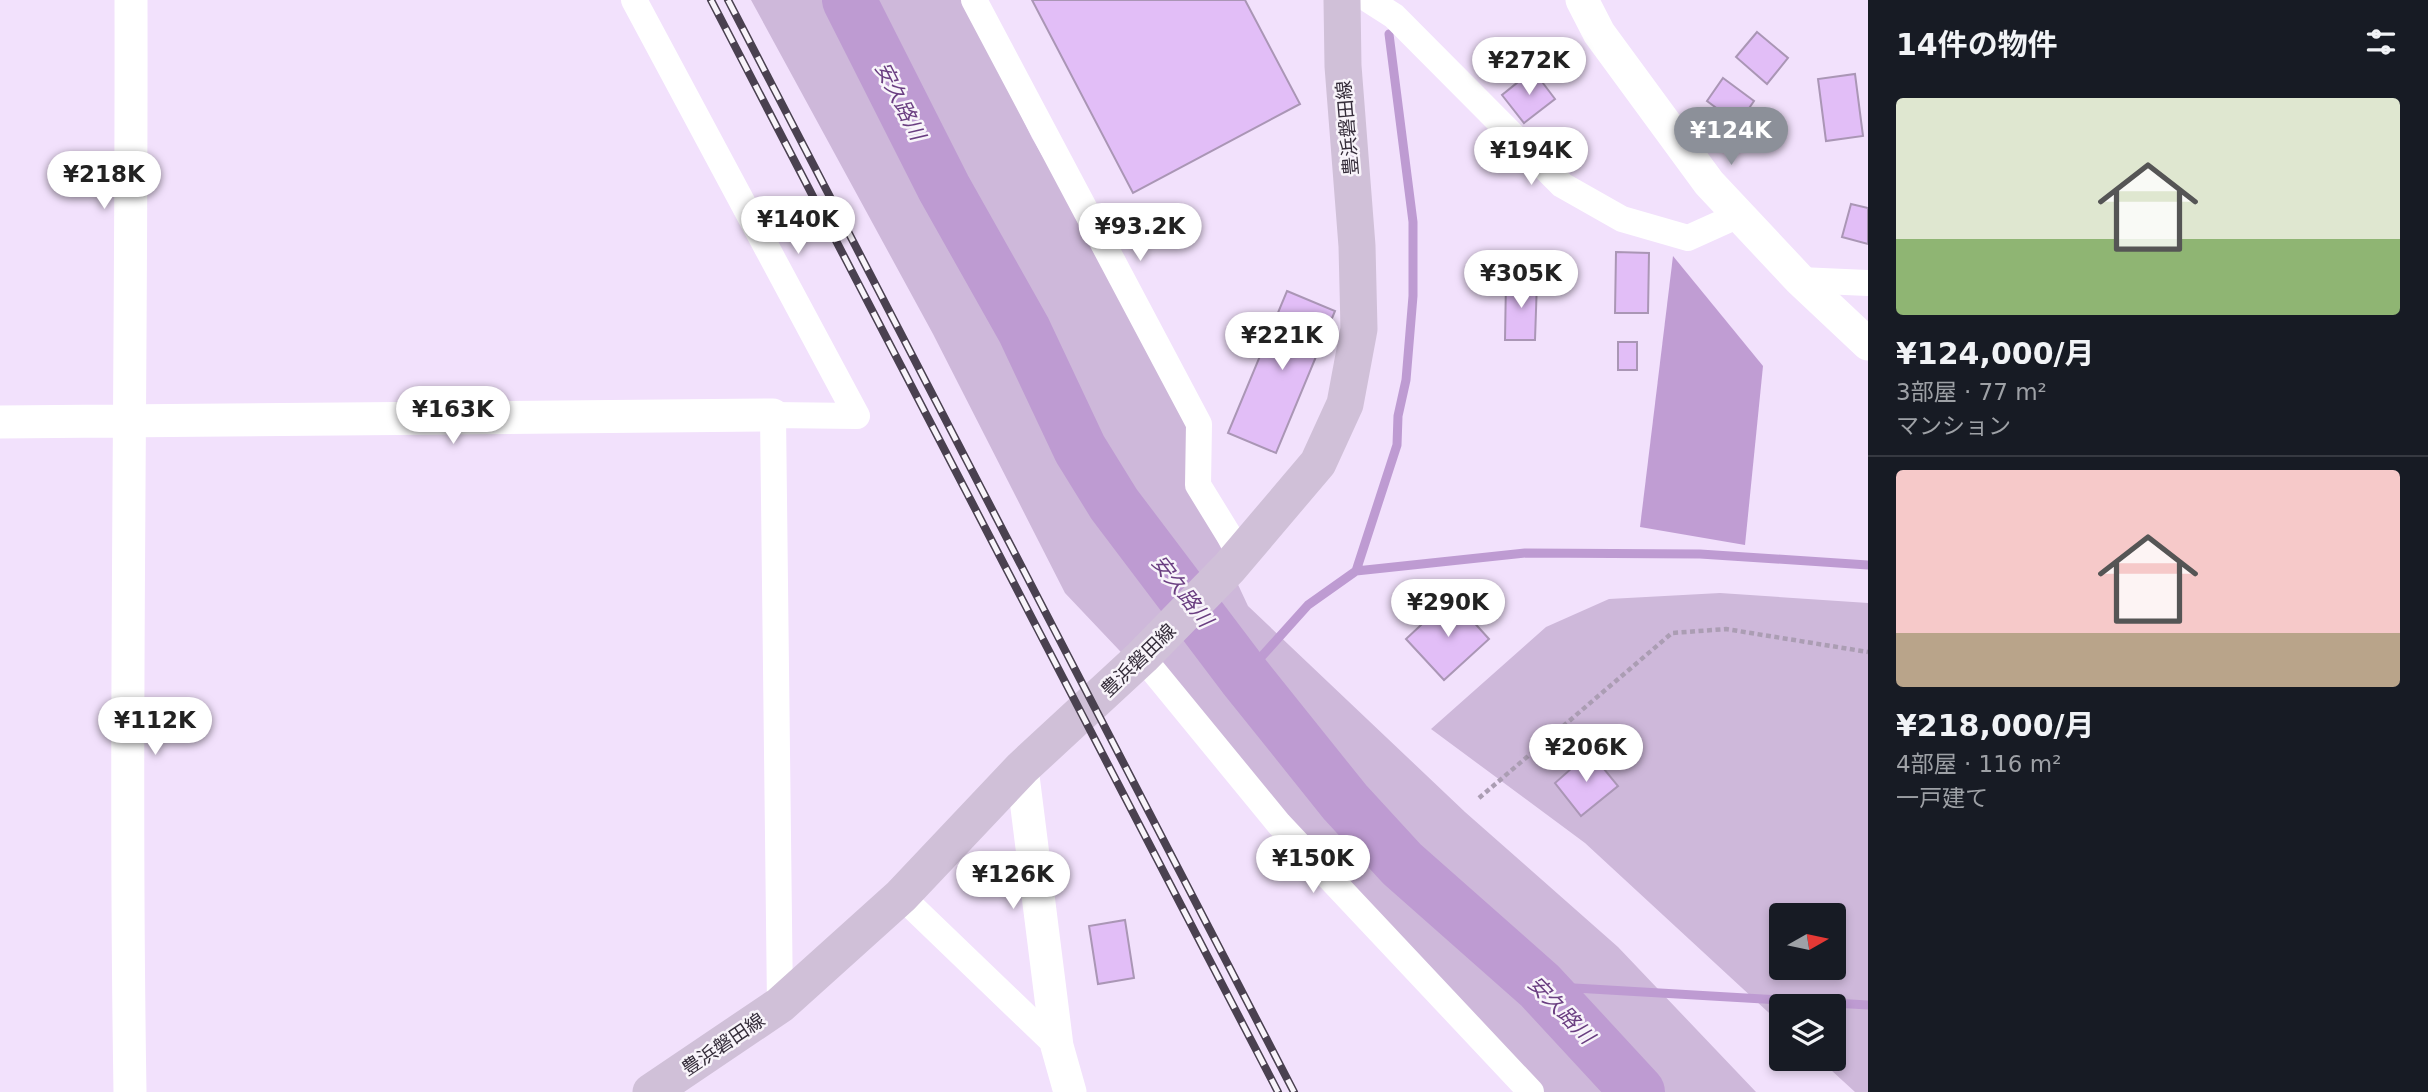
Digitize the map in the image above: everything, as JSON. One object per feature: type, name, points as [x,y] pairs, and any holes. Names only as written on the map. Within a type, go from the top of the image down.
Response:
[{"type":"main road","name":"豊浜磐田線","points":[[651,1092],[780,1005],[901,896],[1022,768],[1142,657],[1235,561],[1318,463],[1345,404],[1359,329],[1357,246],[1343,66],[1342,0]]},
{"type":"street","points":[[130,1092],[127,900],[132,422],[131,0]]},
{"type":"street","points":[[0,422],[858,416],[634,0]]},
{"type":"street","points":[[974,0],[1199,424],[1198,485],[1235,561]]},
{"type":"street","points":[[1369,0],[1394,16],[1562,185],[1622,219],[1688,238],[1739,215]]},
{"type":"street","points":[[1582,0],[1599,33],[1709,183],[1800,280],[1868,344]]},
{"type":"street","points":[[1800,280],[1868,283]]},
{"type":"street","points":[[773,415],[780,1005]]},
{"type":"street","points":[[1142,657],[1279,824],[1531,1092]]},
{"type":"street","points":[[1022,768],[1057,1046],[1070,1092]]},
{"type":"street","points":[[901,896],[1057,1046]]},
{"type":"path","points":[[1479,798],[1672,633],[1726,629],[1868,652]]},
{"type":"shaded area","points":[[751,0],[964,0],[1032,138],[1199,424],[1191,484],[1248,606],[1465,812],[1618,947],[1756,1092],[1529,1092],[1244,782],[1065,593],[933,334]]},
{"type":"shaded area","points":[[1673,256],[1763,366],[1745,545],[1640,527]]},
{"type":"shaded area","points":[[1720,593],[1868,603],[1868,1092],[1855,1092],[1832,1071],[1846,1071],[1846,994],[1769,994],[1769,1013],[1585,843],[1431,729],[1546,627],[1609,599]]},
{"type":"building","points":[[1032,0],[1245,0],[1300,104],[1133,193]]},
{"type":"building","points":[[1757,32],[1788,58],[1767,84],[1736,57]]},
{"type":"building","points":[[1533,70],[1555,99],[1524,123],[1502,95]]},
{"type":"building","points":[[1855,74],[1863,136],[1826,141],[1818,79]]},
{"type":"building","points":[[1723,78],[1754,101],[1738,124],[1707,101]]},
{"type":"building","points":[[1851,204],[1868,208],[1868,244],[1842,237]]},
{"type":"building","points":[[1616,252],[1649,253],[1648,313],[1615,313]]},
{"type":"building","points":[[1506,280],[1537,281],[1535,340],[1505,340]]},
{"type":"building","points":[[1287,291],[1335,311],[1276,453],[1228,433]]},
{"type":"building","points":[[1618,342],[1637,342],[1637,370],[1618,370]]},
{"type":"building","points":[[1451,597],[1489,639],[1444,680],[1406,639]]},
{"type":"building","points":[[1590,752],[1618,786],[1581,816],[1555,783]]},
{"type":"building","points":[[1125,920],[1134,978],[1098,984],[1089,926]]},
{"type":"waterway","name":"安久路川","points":[[849,0],[944,188],[1024,330],[1080,449],[1114,504],[1244,676],[1345,802],[1402,864],[1540,986],[1638,1092]]},
{"type":"waterway","points":[[1356,571],[1397,445],[1398,416],[1406,380],[1413,296],[1413,222],[1389,34]]},
{"type":"waterway","points":[[1244,676],[1308,605],[1356,571],[1525,553],[1700,554],[1868,565]]},
{"type":"waterway","points":[[1540,986],[1868,1005]]},
{"type":"railway","points":[[711,0],[1278,1092]]},
{"type":"railway","points":[[728,0],[1294,1092]]}]
